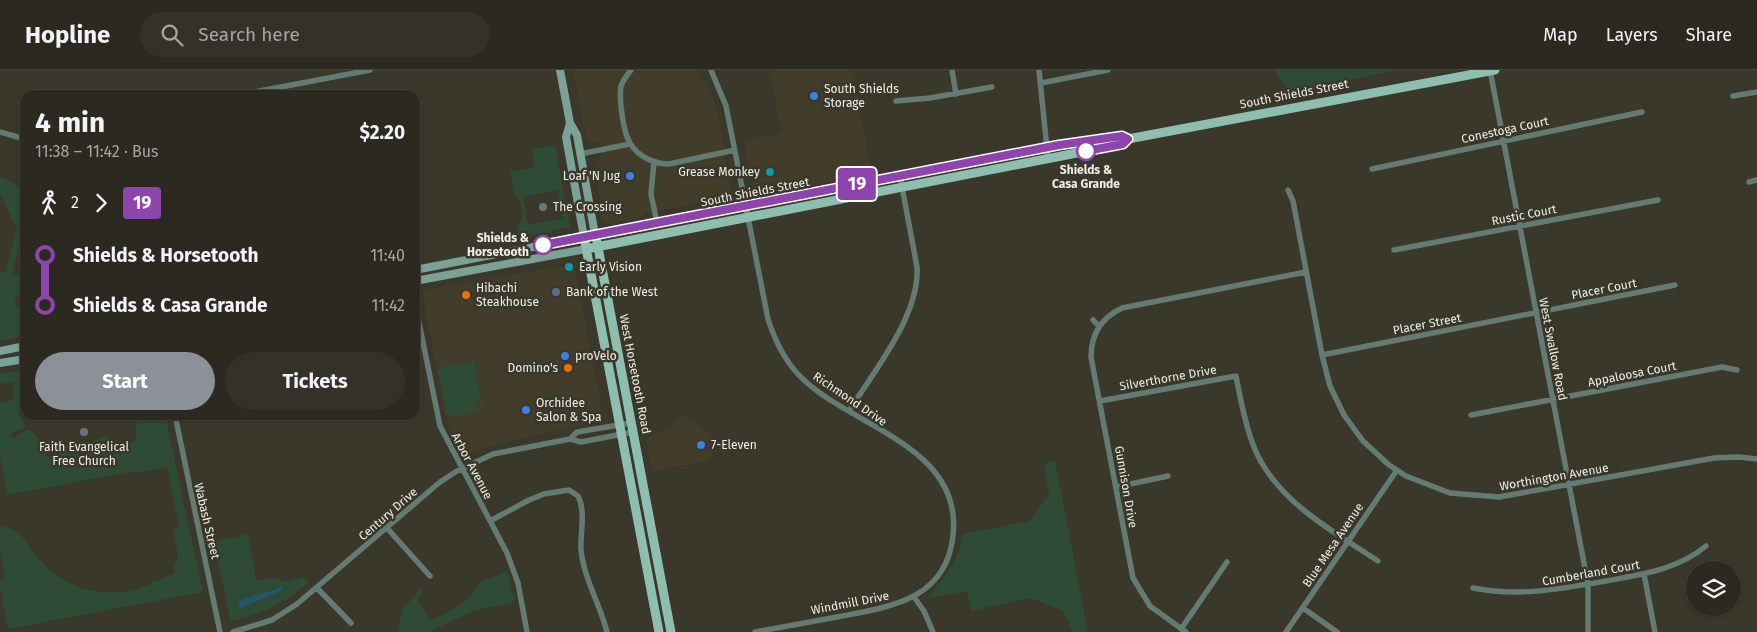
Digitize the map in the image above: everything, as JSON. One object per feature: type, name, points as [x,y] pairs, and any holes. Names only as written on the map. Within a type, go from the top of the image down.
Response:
[{"type":"main road","name":"West Horsetooth Road","points":[[560,70],[570,123],[577,135],[671,632]]},
{"type":"main road","name":"South Shields Street","points":[[420,281],[1123,144],[1128,139],[1492,70]]},
{"type":"main road","name":"West Horsetooth Road","points":[[570,123],[566,137],[567,145],[659,632]]},
{"type":"main road","name":"South Shields Street","points":[[420,269],[1046,147],[1122,136],[1128,139]]},
{"type":"main road","points":[[0,351],[20,347]]},
{"type":"main road","points":[[0,363],[20,359]]},
{"type":"street","points":[[265,90],[370,70]]},
{"type":"street","points":[[631,70],[622,84],[620,96],[622,116],[630,144],[654,162],[669,164],[735,150]]},
{"type":"street","name":"Richmond Drive","points":[[711,70],[726,106],[768,319],[777,342],[793,370],[805,381],[925,459],[936,471],[947,491],[954,520],[950,552],[938,575],[914,598]]},
{"type":"street","points":[[952,70],[956,94]]},
{"type":"street","points":[[1039,70],[1048,159]]},
{"type":"street","points":[[1041,83],[1108,70]]},
{"type":"street","name":"West Swallow Road","points":[[1492,70],[1503,140],[1588,584],[1588,632]]},
{"type":"street","points":[[896,101],[956,94],[992,87]]},
{"type":"street","points":[[1733,96],[1757,92]]},
{"type":"street","name":"Conestoga Court","points":[[1372,168],[1642,112]]},
{"type":"street","points":[[0,132],[20,138]]},
{"type":"street","points":[[580,154],[630,144]]},
{"type":"street","points":[[654,162],[651,192],[657,223]]},
{"type":"street","points":[[849,411],[905,321],[915,298],[918,281],[917,267],[900,176]]},
{"type":"street","points":[[1749,182],[1757,180]]},
{"type":"street","name":"Worthington Avenue","points":[[1288,190],[1293,202],[1322,355],[1330,386],[1344,415],[1363,441],[1397,470],[1433,488],[1482,497],[1514,495],[1714,458],[1739,457],[1757,459]]},
{"type":"street","name":"Rustic Court","points":[[1394,250],[1658,200]]},
{"type":"street","points":[[1092,320],[1099,326],[1113,312],[1128,306],[1306,272]]},
{"type":"street","name":"Placer Court","points":[[1536,312],[1675,286]]},
{"type":"street","name":"Placer Street","points":[[1322,355],[1536,312]]},
{"type":"street","name":"Gunnison Drive","points":[[1099,326],[1093,339],[1091,357],[1130,568],[1138,588],[1150,606],[1183,630]]},
{"type":"street","name":"Arbor Avenue","points":[[420,328],[440,426],[512,566],[527,632]]},
{"type":"street","name":"Appaloosa Court","points":[[1471,414],[1722,367],[1737,370]]},
{"type":"street","name":"Silverthorne Drive","points":[[1100,400],[1236,376],[1251,441],[1270,475],[1295,504],[1378,561]]},
{"type":"street","name":"Wabash Street","points":[[176,420],[220,632]]},
{"type":"street","name":"Century Drive","points":[[570,439],[577,432],[619,425],[632,427]]},
{"type":"street","name":"Century Drive","points":[[233,632],[272,620],[317,588],[440,482],[462,468],[493,454],[570,439],[581,442],[621,434],[632,427]]},
{"type":"street","name":"Blue Mesa Avenue","points":[[1286,632],[1397,470]]},
{"type":"street","points":[[1116,487],[1168,476]]},
{"type":"street","points":[[490,521],[544,494],[569,490],[578,496],[581,509],[581,549],[585,572],[607,632]]},
{"type":"street","points":[[387,528],[430,576]]},
{"type":"street","name":"Cumberland Court","points":[[1473,588],[1503,592],[1536,593],[1644,574],[1679,564],[1706,546]]},
{"type":"street","points":[[1183,630],[1227,562]]},
{"type":"street","points":[[1644,574],[1655,632]]},
{"type":"street","points":[[317,588],[350,623]]},
{"type":"street","points":[[914,598],[924,611],[933,632]]},
{"type":"street","name":"Windmill Drive","points":[[755,632],[790,629],[892,606],[914,598]]},
{"type":"street","points":[[1303,608],[1337,632]]},
{"type":"shaded area","points":[[573,70],[697,70],[712,94],[721,126],[732,198],[645,213],[643,217],[608,224],[602,221],[596,160],[604,149],[598,142],[587,142]]},
{"type":"shaded area","points":[[770,70],[852,70],[872,173],[756,196],[753,191],[744,141],[781,133]]},
{"type":"shaded area","points":[[574,264],[604,420],[504,443],[463,455],[446,421],[422,290]],"holes":[[[474,361],[482,402],[477,404],[478,411],[441,367]]]},
{"type":"shaded area","points":[[682,414],[718,438],[718,446],[709,461],[652,471],[646,439],[671,428]]},
{"type":"green space","points":[[1275,70],[1398,70],[1289,92]]},
{"type":"green space","points":[[555,145],[570,227],[518,238],[516,231],[523,216],[520,202],[514,192],[510,172],[535,167],[532,149]],"holes":[[[557,190],[563,218],[528,225],[523,197]]]},
{"type":"green space","points":[[0,177],[11,182],[20,190],[20,243],[12,273],[20,275],[20,296],[16,298],[15,304],[20,309],[20,337],[0,341],[0,271],[5,274],[17,229],[0,193]]},
{"type":"green space","points":[[474,361],[482,403],[477,404],[479,411],[455,416],[447,414],[438,373],[441,367]]},
{"type":"green space","points":[[20,370],[20,412],[18,413],[25,427],[10,434],[13,438],[29,429],[49,449],[45,456],[50,459],[58,444],[83,447],[105,435],[117,446],[121,442],[135,443],[137,420],[166,420],[203,592],[8,629],[0,587],[0,581],[5,577],[0,551],[0,525],[16,531],[43,564],[54,574],[79,587],[107,593],[136,589],[175,573],[174,568],[178,556],[173,529],[179,527],[167,467],[135,473],[129,472],[7,495],[0,457],[0,403],[14,400],[13,382],[0,384],[0,374]]},
{"type":"green space","points":[[1055,460],[1088,632],[1073,632],[1063,611],[1031,598],[971,611],[967,591],[927,598],[949,571],[959,550],[962,534],[1029,521],[1049,495],[1044,464]]},
{"type":"green space","points":[[248,534],[256,579],[260,581],[272,578],[287,582],[304,577],[309,582],[273,607],[231,621],[213,542]]},
{"type":"green space","points":[[507,571],[515,602],[473,611],[428,632],[398,632],[402,610],[422,587],[424,589],[417,600],[430,621],[465,601],[478,583]]},
{"type":"water","points":[[282,587],[283,590],[241,608],[238,601]]},
{"type":"bus line","name":"19","points":[[543,245],[1059,145],[1122,136],[1128,139],[1123,144],[1086,151]]},
{"type":"place","name":"South Shields Storage","points":[[814,96]]},
{"type":"place","name":"Shields & Casa Grande","points":[[1086,151]]},
{"type":"place","name":"Grease Monkey","points":[[770,172]]},
{"type":"place","name":"Loaf 'N Jug","points":[[630,176]]},
{"type":"place","name":"The Crossing","points":[[543,207]]},
{"type":"place","name":"Shields & Horsetooth","points":[[543,245]]},
{"type":"place","name":"Early Vision","points":[[569,267]]},
{"type":"place","name":"Bank of the West","points":[[556,292]]},
{"type":"place","name":"Hibachi Steakhouse","points":[[466,295]]},
{"type":"place","name":"proVelo","points":[[565,356]]},
{"type":"place","name":"Domino's","points":[[568,368]]},
{"type":"place","name":"Orchidee Salon & Spa","points":[[526,410]]},
{"type":"place","name":"Faith Evangelical Free Church","points":[[84,432]]},
{"type":"place","name":"7-Eleven","points":[[701,445]]}]
